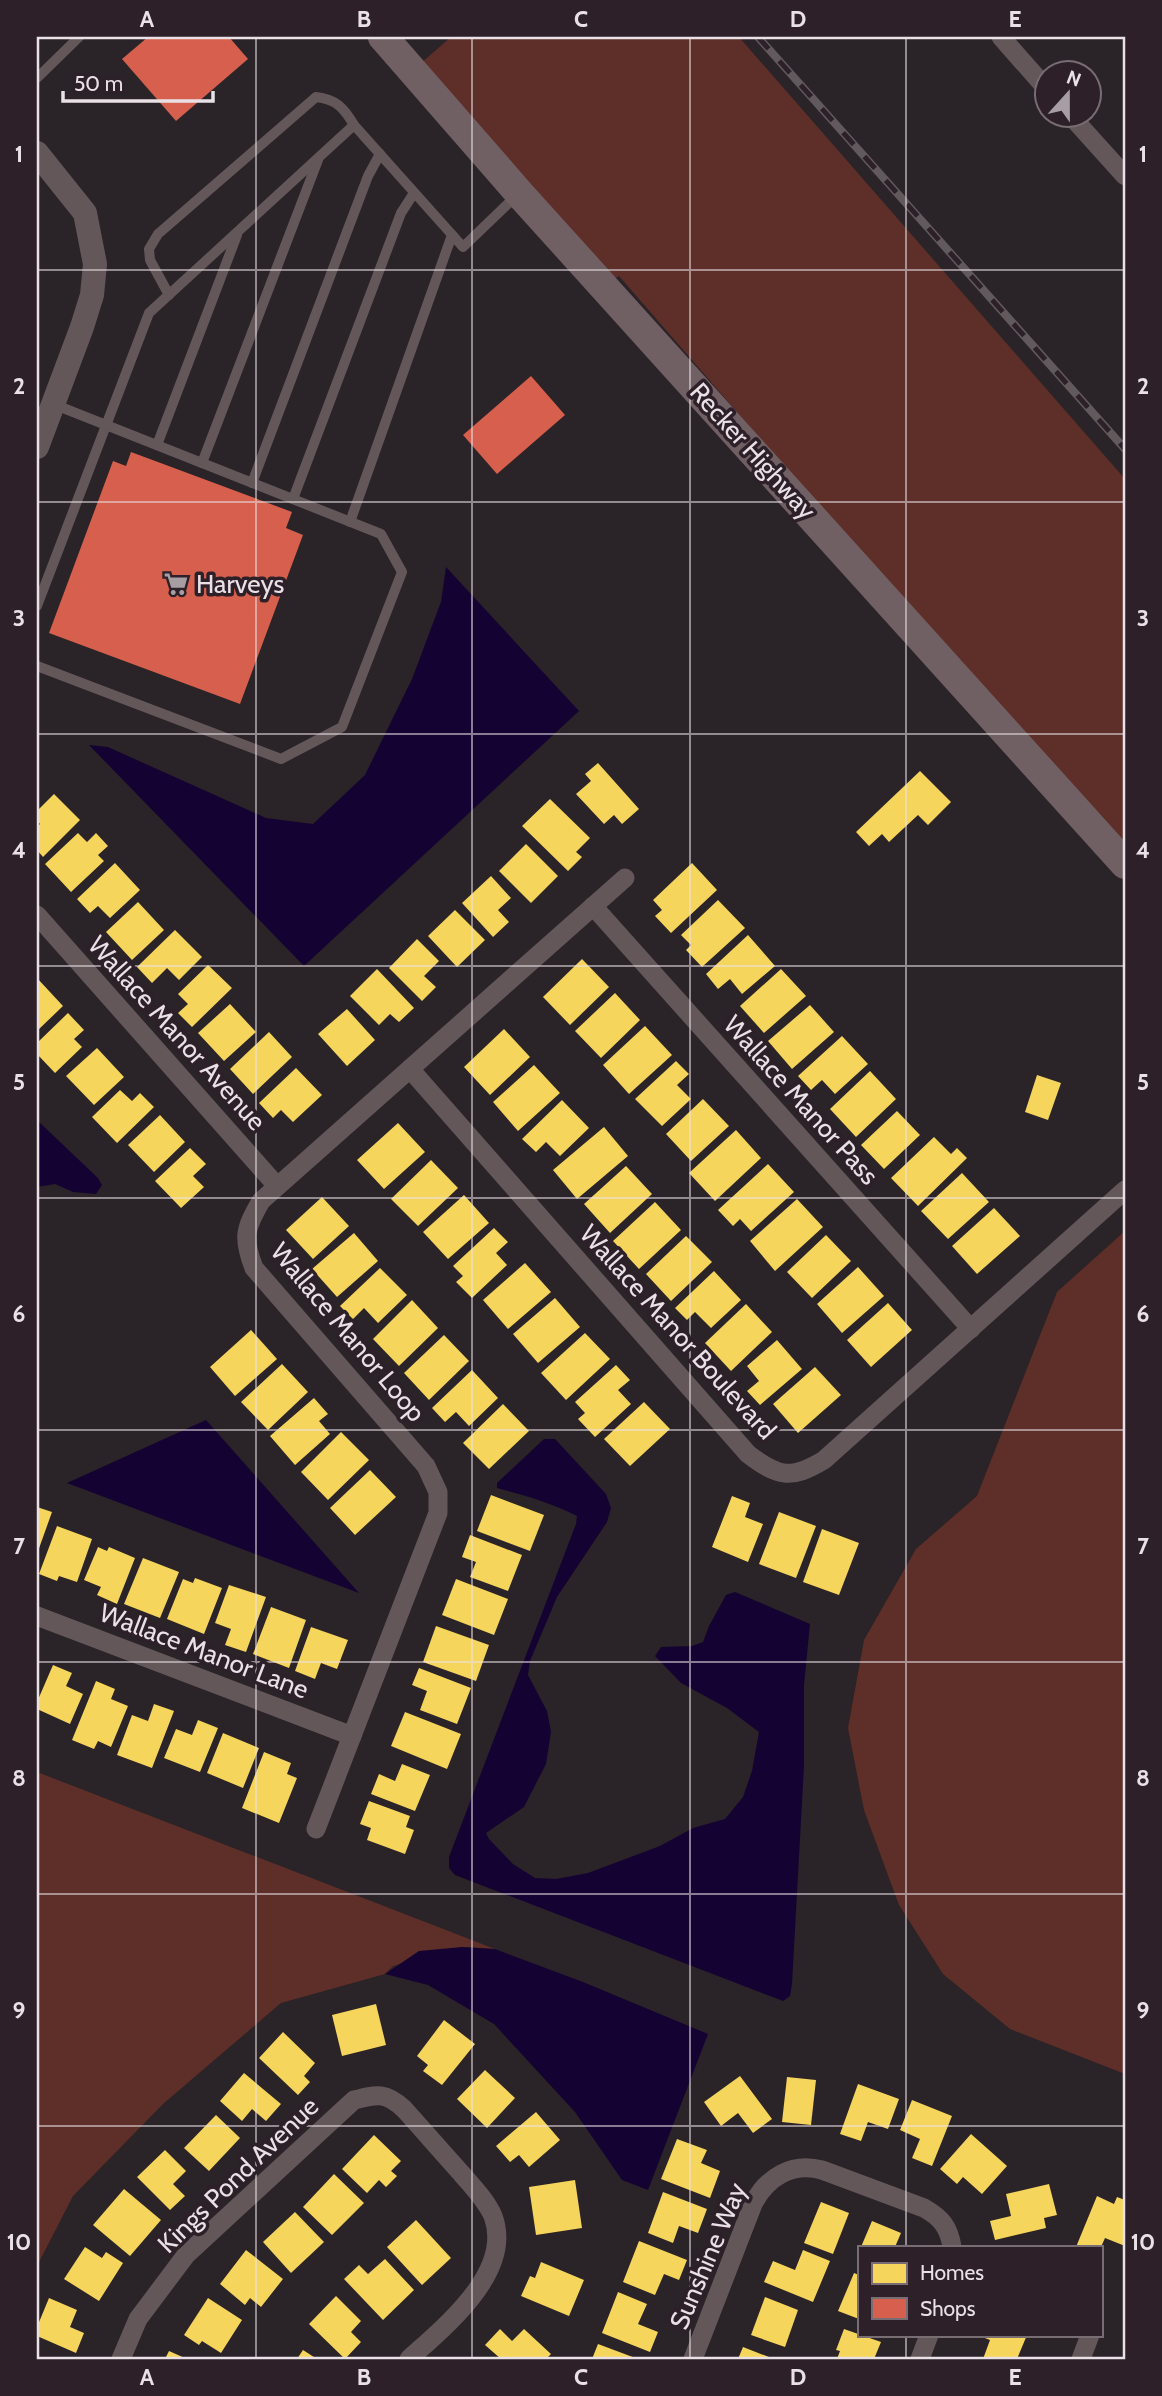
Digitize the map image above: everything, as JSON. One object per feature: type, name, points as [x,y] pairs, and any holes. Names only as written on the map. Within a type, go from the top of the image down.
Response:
[{"type":"main road","name":"Recker Highway","points":[[383,37],[519,193],[1125,864]]},
{"type":"street","points":[[1000,37],[1032,72]]},
{"type":"street","points":[[1083,130],[1125,176]]},
{"type":"street","points":[[37,153],[85,213],[95,264],[92,295],[37,447]]},
{"type":"street","name":"Wallace Manor Loop","points":[[316,1829],[438,1513],[438,1492],[426,1466],[254,1268],[246,1247],[246,1232],[261,1201],[277,1186],[625,878]]},
{"type":"street","name":"Wallace Manor Pass","points":[[593,906],[971,1329]]},
{"type":"street","name":"Wallace Manor Avenue","points":[[40,924],[277,1186]]},
{"type":"street","name":"Wallace Manor Boulevard","points":[[410,1069],[748,1454],[769,1469],[787,1473],[803,1473],[824,1460],[1125,1190]]},
{"type":"street","name":"Wallace Manor Lane","points":[[37,1616],[352,1736]]},
{"type":"street","name":"Kings Pond Avenue","points":[[121,2359],[138,2319],[186,2255],[354,2100],[374,2094],[392,2098],[480,2195],[493,2216],[497,2239],[489,2272],[464,2309],[409,2359]]},
{"type":"street","name":"Sunshine Way","points":[[693,2359],[759,2192],[772,2179],[789,2170],[807,2166],[822,2169],[924,2208],[937,2216],[949,2230],[952,2246]]},
{"type":"street","points":[[920,2359],[929,2336]]},
{"type":"street","points":[[1081,2359],[1090,2336]]},
{"type":"lane","points":[[37,78],[74,38]]},
{"type":"lane","points":[[169,295],[150,260],[149,249],[159,234],[316,97],[334,101],[344,109],[354,125],[463,247],[519,193]]},
{"type":"lane","points":[[37,606],[149,313],[354,125]]},
{"type":"lane","points":[[252,483],[368,176],[380,154]]},
{"type":"lane","points":[[202,463],[319,157]]},
{"type":"lane","points":[[293,499],[401,213],[414,193]]},
{"type":"lane","points":[[157,445],[238,231]]},
{"type":"lane","points":[[350,522],[452,234]]},
{"type":"lane","points":[[37,666],[281,758],[342,727],[402,572],[382,534],[53,404]]},
{"type":"shaded area","points":[[451,37],[739,37],[1125,479],[1125,847],[850,542],[619,276],[613,280],[421,63]]},
{"type":"shaded area","points":[[446,567],[579,711],[304,966],[89,745],[108,747],[266,818],[313,824],[365,775],[412,679],[441,602]]},
{"type":"shaded area","points":[[37,1120],[98,1178],[102,1185],[96,1194],[73,1192],[55,1184],[37,1187]]},
{"type":"shaded area","points":[[1125,1231],[1125,2074],[1010,2029],[943,1974],[899,1905],[864,1810],[848,1728],[864,1640],[916,1549],[977,1496],[1057,1292]]},
{"type":"shaded area","points":[[206,1420],[359,1593],[67,1483]]},
{"type":"shaded area","points":[[544,1439],[555,1439],[606,1494],[611,1508],[607,1522],[557,1597],[530,1661],[528,1675],[547,1711],[551,1732],[546,1764],[524,1807],[486,1833],[513,1864],[535,1878],[556,1879],[588,1873],[660,1846],[693,1828],[725,1819],[743,1797],[752,1771],[759,1732],[727,1708],[681,1683],[655,1656],[661,1647],[692,1646],[703,1642],[726,1595],[735,1592],[810,1624],[804,1685],[804,1766],[792,1984],[790,1996],[783,2001],[455,1875],[449,1868],[449,1857],[576,1524],[577,1516],[567,1511],[497,1488],[497,1483]]},
{"type":"shaded area","points":[[37,1772],[495,1949],[462,1947],[393,1966],[385,1974],[281,2003],[163,2104],[73,2196],[37,2266]]},
{"type":"shaded area","points":[[462,1947],[495,1949],[708,2034],[648,2190],[622,2180],[575,2112],[494,2024],[428,1985],[385,1974],[419,1951]]},
{"type":"building: Homes","points":[[598,763],[639,809],[622,824],[614,815],[604,824],[576,794],[591,781],[585,774]]},
{"type":"building: Homes","points":[[920,771],[951,802],[928,825],[918,815],[889,842],[882,834],[869,846],[856,832]]},
{"type":"building: Homes","points":[[54,794],[80,820],[43,857],[37,850],[37,827],[40,824],[37,811]]},
{"type":"building: Homes","points":[[550,799],[590,838],[576,852],[582,857],[568,871],[522,826]]},
{"type":"building: Homes","points":[[78,833],[87,842],[96,833],[108,846],[98,855],[104,861],[71,892],[45,864]]},
{"type":"building: Homes","points":[[526,844],[558,876],[531,903],[499,871]]},
{"type":"building: Homes","points":[[115,863],[140,890],[110,918],[98,906],[90,913],[77,899]]},
{"type":"building: Homes","points":[[692,863],[717,890],[671,933],[655,916],[662,910],[653,900]]},
{"type":"building: Homes","points":[[491,876],[511,898],[498,910],[509,922],[493,937],[462,903]]},
{"type":"building: Homes","points":[[718,900],[745,928],[702,967],[686,950],[691,945],[681,935]]},
{"type":"building: Homes","points":[[138,902],[164,930],[132,960],[106,932]]},
{"type":"building: Homes","points":[[455,910],[485,940],[457,967],[428,936]]},
{"type":"building: Homes","points":[[175,930],[202,957],[179,980],[167,968],[152,983],[137,967]]},
{"type":"building: Homes","points":[[748,935],[775,966],[742,994],[730,979],[718,989],[706,974]]},
{"type":"building: Homes","points":[[417,939],[439,961],[424,976],[436,987],[422,1001],[389,968]]},
{"type":"building: Homes","points":[[582,959],[609,987],[570,1025],[543,997]]},
{"type":"building: Homes","points":[[208,965],[232,988],[192,1027],[178,1013],[188,1004],[178,994]]},
{"type":"building: Homes","points":[[377,969],[414,1008],[399,1022],[390,1014],[379,1025],[350,996]]},
{"type":"building: Homes","points":[[781,969],[806,996],[764,1033],[740,1006]]},
{"type":"building: Homes","points":[[37,978],[63,1006],[37,1031]]},
{"type":"building: Homes","points":[[615,993],[640,1020],[601,1058],[575,1031]]},
{"type":"building: Homes","points":[[230,1004],[256,1032],[224,1061],[198,1033]]},
{"type":"building: Homes","points":[[810,1005],[834,1032],[792,1069],[768,1041]]},
{"type":"building: Homes","points":[[347,1009],[375,1040],[347,1066],[318,1034]]},
{"type":"building: Homes","points":[[68,1013],[84,1030],[74,1039],[82,1047],[55,1073],[37,1054],[37,1043]]},
{"type":"building: Homes","points":[[645,1026],[672,1055],[629,1094],[603,1065]]},
{"type":"building: Homes","points":[[504,1029],[530,1057],[490,1095],[464,1067]]},
{"type":"building: Homes","points":[[269,1032],[292,1057],[253,1094],[230,1069]]},
{"type":"building: Homes","points":[[842,1036],[868,1064],[835,1094],[822,1080],[811,1090],[798,1076]]},
{"type":"building: Homes","points":[[97,1048],[124,1077],[94,1105],[66,1076]]},
{"type":"building: Homes","points":[[676,1061],[689,1074],[677,1085],[691,1099],[662,1126],[635,1099]]},
{"type":"building: Homes","points":[[534,1065],[560,1093],[518,1131],[493,1102]]},
{"type":"building: Homes","points":[[296,1068],[322,1095],[293,1122],[281,1110],[273,1118],[259,1103]]},
{"type":"building: Homes","points":[[870,1071],[896,1099],[856,1137],[830,1109]]},
{"type":"building: Homes","points":[[1037,1075],[1061,1083],[1048,1120],[1025,1112]]},
{"type":"building: Homes","points":[[120,1090],[132,1101],[140,1093],[154,1107],[117,1143],[92,1117]]},
{"type":"building: Homes","points":[[703,1099],[729,1126],[691,1161],[666,1134]]},
{"type":"building: Homes","points":[[562,1100],[589,1128],[560,1156],[546,1142],[536,1152],[522,1139]]},
{"type":"building: Homes","points":[[897,1111],[920,1135],[884,1169],[861,1145]]},
{"type":"building: Homes","points":[[160,1115],[185,1142],[154,1172],[128,1145]]},
{"type":"building: Homes","points":[[398,1123],[425,1152],[384,1189],[357,1160]]},
{"type":"building: Homes","points":[[604,1127],[628,1156],[577,1199],[553,1170]]},
{"type":"building: Homes","points":[[736,1130],[761,1158],[715,1201],[689,1173]]},
{"type":"building: Homes","points":[[934,1137],[951,1154],[957,1148],[967,1158],[918,1206],[891,1178]]},
{"type":"building: Homes","points":[[190,1148],[206,1164],[193,1176],[204,1187],[181,1208],[155,1181]]},
{"type":"building: Homes","points":[[431,1160],[458,1188],[418,1226],[391,1199]]},
{"type":"building: Homes","points":[[768,1164],[794,1192],[751,1231],[740,1219],[733,1226],[718,1210]]},
{"type":"building: Homes","points":[[626,1166],[652,1194],[610,1233],[584,1204]]},
{"type":"building: Homes","points":[[962,1173],[989,1202],[948,1239],[921,1211]]},
{"type":"building: Homes","points":[[464,1195],[489,1223],[448,1259],[423,1232]]},
{"type":"building: Homes","points":[[322,1197],[349,1226],[313,1259],[286,1230]]},
{"type":"building: Homes","points":[[797,1199],[823,1227],[775,1271],[750,1241]]},
{"type":"building: Homes","points":[[655,1202],[681,1230],[639,1269],[613,1241]]},
{"type":"building: Homes","points":[[994,1208],[1020,1236],[977,1274],[952,1246]]},
{"type":"building: Homes","points":[[494,1228],[508,1242],[496,1253],[507,1265],[472,1298],[456,1282],[463,1276],[453,1266]]},
{"type":"building: Homes","points":[[354,1233],[378,1261],[337,1297],[312,1269]]},
{"type":"building: Homes","points":[[826,1235],[851,1261],[812,1298],[787,1272]]},
{"type":"building: Homes","points":[[686,1236],[712,1262],[671,1301],[646,1274]]},
{"type":"building: Homes","points":[[525,1263],[551,1292],[508,1329],[483,1300]]},
{"type":"building: Homes","points":[[858,1267],[884,1296],[842,1333],[817,1304]]},
{"type":"building: Homes","points":[[380,1268],[407,1295],[378,1323],[364,1308],[353,1319],[340,1306]]},
{"type":"building: Homes","points":[[714,1271],[741,1300],[711,1328],[695,1312],[687,1320],[675,1308]]},
{"type":"building: Homes","points":[[555,1298],[580,1327],[538,1363],[513,1334]]},
{"type":"building: Homes","points":[[412,1300],[438,1328],[399,1366],[373,1339]]},
{"type":"building: Homes","points":[[888,1303],[912,1330],[871,1367],[847,1340]]},
{"type":"building: Homes","points":[[746,1304],[772,1332],[731,1371],[705,1343]]},
{"type":"building: Homes","points":[[251,1330],[277,1359],[235,1396],[210,1367]]},
{"type":"building: Homes","points":[[585,1333],[610,1359],[566,1400],[541,1373]]},
{"type":"building: Homes","points":[[444,1335],[469,1361],[429,1400],[404,1373]]},
{"type":"building: Homes","points":[[777,1340],[802,1369],[760,1405],[747,1391],[759,1381],[747,1366]]},
{"type":"building: Homes","points":[[282,1364],[308,1392],[268,1430],[241,1402]]},
{"type":"building: Homes","points":[[616,1365],[630,1380],[618,1390],[631,1404],[595,1437],[578,1419],[585,1413],[575,1402]]},
{"type":"building: Homes","points":[[815,1367],[841,1395],[798,1433],[773,1404]]},
{"type":"building: Homes","points":[[472,1370],[498,1398],[469,1426],[456,1412],[445,1422],[432,1408]]},
{"type":"building: Homes","points":[[314,1398],[328,1414],[319,1421],[330,1434],[295,1465],[270,1436]]},
{"type":"building: Homes","points":[[644,1402],[670,1429],[630,1466],[604,1439]]},
{"type":"building: Homes","points":[[503,1404],[529,1431],[489,1469],[463,1443]]},
{"type":"building: Homes","points":[[341,1432],[369,1460],[328,1500],[301,1472]]},
{"type":"building: Homes","points":[[370,1470],[396,1497],[355,1535],[330,1508]]},
{"type":"building: Homes","points":[[491,1495],[544,1515],[530,1551],[477,1531]]},
{"type":"building: Homes","points":[[732,1496],[750,1503],[745,1517],[763,1524],[748,1562],[712,1547]]},
{"type":"building: Homes","points":[[37,1507],[52,1512],[37,1554]]},
{"type":"building: Homes","points":[[779,1512],[816,1526],[796,1578],[759,1564]]},
{"type":"building: Homes","points":[[57,1526],[92,1539],[77,1582],[59,1576],[57,1581],[39,1574]]},
{"type":"building: Homes","points":[[822,1529],[859,1543],[839,1595],[803,1582]]},
{"type":"building: Homes","points":[[470,1535],[522,1555],[508,1591],[470,1577],[476,1562],[462,1557]]},
{"type":"building: Homes","points":[[98,1547],[107,1551],[109,1547],[135,1558],[117,1604],[97,1595],[101,1587],[84,1580]]},
{"type":"building: Homes","points":[[143,1558],[179,1572],[160,1618],[124,1604]]},
{"type":"building: Homes","points":[[195,1578],[222,1588],[204,1634],[167,1619],[183,1579],[193,1583]]},
{"type":"building: Homes","points":[[456,1579],[508,1599],[494,1635],[442,1615]]},
{"type":"building: Homes","points":[[229,1585],[266,1597],[246,1652],[225,1645],[231,1629],[215,1623]]},
{"type":"building: Homes","points":[[271,1607],[306,1620],[289,1668],[253,1654]]},
{"type":"building: Homes","points":[[436,1626],[489,1645],[476,1681],[423,1662]]},
{"type":"building: Homes","points":[[311,1627],[348,1640],[337,1669],[321,1663],[315,1679],[295,1671]]},
{"type":"building: Homes","points":[[53,1665],[72,1673],[66,1686],[83,1694],[70,1724],[37,1709],[37,1702]]},
{"type":"building: Homes","points":[[419,1668],[471,1688],[457,1724],[420,1710],[427,1691],[412,1685]]},
{"type":"building: Homes","points":[[96,1681],[115,1689],[111,1699],[128,1706],[111,1747],[98,1741],[94,1749],[72,1740]]},
{"type":"building: Homes","points":[[154,1704],[174,1711],[152,1768],[117,1755],[132,1715],[148,1721]]},
{"type":"building: Homes","points":[[405,1712],[461,1734],[447,1769],[391,1746]]},
{"type":"building: Homes","points":[[198,1720],[218,1728],[200,1772],[164,1758],[176,1729],[192,1735]]},
{"type":"building: Homes","points":[[223,1733],[259,1748],[243,1788],[207,1773]]},
{"type":"building: Homes","points":[[264,1752],[291,1763],[287,1774],[297,1778],[279,1823],[242,1808]]},
{"type":"building: Homes","points":[[402,1764],[430,1775],[415,1811],[371,1794],[379,1774],[395,1781]]},
{"type":"building: Homes","points":[[369,1801],[410,1816],[406,1827],[414,1830],[405,1854],[367,1840],[371,1828],[360,1824]]},
{"type":"building: Homes","points":[[376,2004],[386,2045],[342,2056],[332,2015]]},
{"type":"building: Homes","points":[[444,2020],[475,2044],[442,2085],[423,2071],[428,2065],[417,2056]]},
{"type":"building: Homes","points":[[283,2032],[315,2063],[304,2076],[310,2082],[298,2095],[259,2058]]},
{"type":"building: Homes","points":[[485,2070],[515,2098],[487,2128],[457,2099]]},
{"type":"building: Homes","points":[[244,2073],[281,2104],[266,2121],[252,2109],[242,2121],[220,2101]]},
{"type":"building: Homes","points":[[740,2076],[772,2119],[753,2133],[738,2113],[721,2126],[704,2102]]},
{"type":"building: Homes","points":[[787,2077],[816,2080],[811,2125],[782,2122]]},
{"type":"building: Homes","points":[[858,2084],[899,2099],[888,2129],[868,2122],[861,2141],[840,2134]]},
{"type":"building: Homes","points":[[912,2100],[952,2116],[932,2166],[912,2158],[920,2139],[900,2130]]},
{"type":"building: Homes","points":[[536,2112],[560,2140],[529,2167],[519,2155],[510,2162],[496,2146]]},
{"type":"building: Homes","points":[[216,2115],[240,2138],[209,2171],[184,2148]]},
{"type":"building: Homes","points":[[971,2134],[1007,2166],[982,2194],[963,2177],[957,2184],[940,2169]]},
{"type":"building: Homes","points":[[374,2135],[401,2161],[391,2171],[397,2176],[386,2187],[379,2180],[367,2193],[342,2169]]},
{"type":"building: Homes","points":[[677,2139],[707,2150],[701,2163],[720,2171],[710,2198],[661,2179]]},
{"type":"building: Homes","points":[[165,2150],[186,2171],[173,2184],[185,2196],[170,2210],[137,2177]]},
{"type":"building: Homes","points":[[334,2174],[364,2203],[332,2235],[303,2207]]},
{"type":"building: Homes","points":[[575,2180],[582,2228],[536,2235],[529,2187]]},
{"type":"building: Homes","points":[[1049,2184],[1057,2215],[1044,2218],[1046,2228],[995,2240],[990,2221],[1011,2216],[1006,2194]]},
{"type":"building: Homes","points":[[124,2189],[161,2220],[130,2256],[93,2225]]},
{"type":"building: Homes","points":[[663,2192],[707,2209],[698,2233],[679,2226],[673,2243],[648,2233]]},
{"type":"building: Homes","points":[[1097,2196],[1114,2204],[1117,2197],[1125,2200],[1125,2246],[1105,2238],[1101,2246],[1076,2246]]},
{"type":"building: Homes","points":[[821,2202],[849,2213],[833,2254],[804,2243]]},
{"type":"building: Homes","points":[[295,2212],[324,2242],[291,2273],[263,2242]]},
{"type":"building: Homes","points":[[416,2220],[451,2258],[422,2285],[387,2247]]},
{"type":"building: Homes","points":[[872,2221],[901,2233],[895,2246],[861,2246]]},
{"type":"building: Homes","points":[[639,2241],[687,2260],[679,2280],[664,2274],[655,2295],[623,2282]]},
{"type":"building: Homes","points":[[85,2247],[102,2258],[106,2252],[123,2263],[99,2301],[64,2279]]},
{"type":"building: Homes","points":[[246,2250],[283,2279],[261,2307],[250,2298],[245,2305],[220,2284]]},
{"type":"building: Homes","points":[[803,2250],[830,2261],[813,2302],[764,2282],[773,2261],[795,2270]]},
{"type":"building: Homes","points":[[385,2259],[414,2290],[383,2320],[344,2279],[359,2265],[368,2274]]},
{"type":"building: Homes","points":[[541,2262],[584,2280],[569,2316],[521,2296],[530,2276],[535,2278]]},
{"type":"building: Homes","points":[[854,2273],[858,2275],[858,2319],[838,2311]]},
{"type":"building: Homes","points":[[618,2292],[647,2304],[638,2324],[658,2332],[650,2352],[602,2333]]},
{"type":"building: Homes","points":[[336,2296],[361,2321],[351,2332],[361,2342],[345,2359],[309,2324]]},
{"type":"building: Homes","points":[[765,2297],[798,2310],[785,2347],[751,2335]]},
{"type":"building: Homes","points":[[49,2298],[77,2310],[70,2327],[84,2333],[76,2353],[37,2336],[37,2327]]},
{"type":"building: Homes","points":[[208,2298],[242,2320],[221,2353],[202,2341],[199,2345],[184,2335]]},
{"type":"building: Homes","points":[[500,2329],[512,2341],[524,2329],[551,2354],[546,2359],[501,2359],[485,2345]]},
{"type":"building: Homes","points":[[844,2329],[881,2342],[874,2359],[837,2359],[840,2351],[836,2350]]},
{"type":"building: Homes","points":[[980,2336],[1027,2336],[1017,2359],[983,2359],[990,2340]]},
{"type":"building: Homes","points":[[598,2344],[638,2359],[592,2359]]},
{"type":"building: Homes","points":[[743,2347],[774,2359],[738,2359]]},
{"type":"building: Homes","points":[[303,2350],[317,2359],[297,2359]]},
{"type":"building: Homes","points":[[169,2351],[187,2359],[165,2359]]},
{"type":"building: Shops","points":[[148,37],[229,37],[248,59],[176,121],[122,59]]},
{"type":"building: Shops","points":[[531,376],[565,415],[497,474],[463,435]]},
{"type":"building: Shops","name":"Harveys","points":[[131,452],[292,512],[286,528],[303,535],[240,704],[49,633],[113,461],[126,466]]},
{"type":"railway","points":[[758,37],[1125,449]]},
{"type":"place","name":"Harveys","points":[[176,584]]}]
